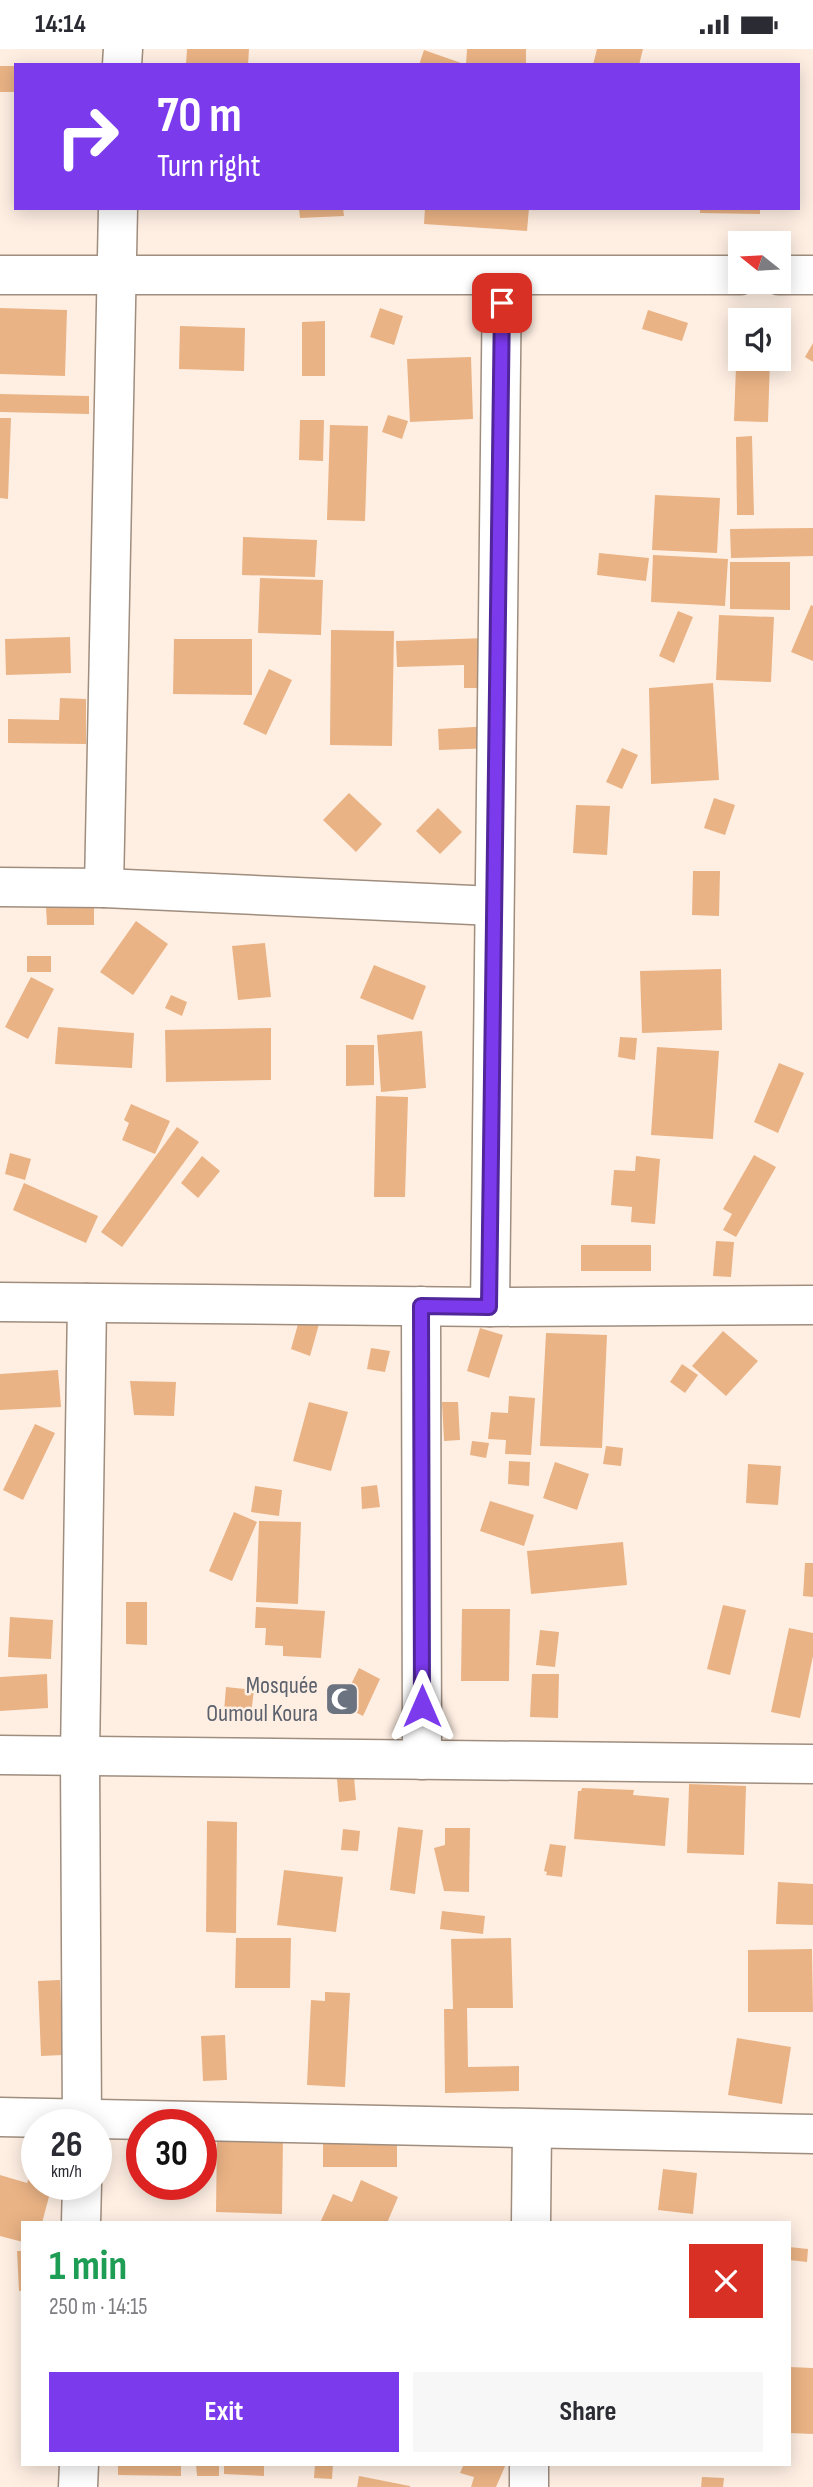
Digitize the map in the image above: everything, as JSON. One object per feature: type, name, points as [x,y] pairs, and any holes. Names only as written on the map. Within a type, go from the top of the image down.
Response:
[{"type":"street","points":[[104,888],[118,210]]},
{"type":"street","points":[[0,275],[728,275]]},
{"type":"street","points":[[791,275],[813,275]]},
{"type":"street","points":[[489,1307],[502,276]]},
{"type":"street","points":[[0,887],[104,888],[494,907]]},
{"type":"street","points":[[0,1302],[489,1307],[813,1305]]},
{"type":"street","points":[[82,2109],[80,1756],[87,1303]]},
{"type":"street","points":[[421,1306],[422,1760]]},
{"type":"street","points":[[0,1755],[813,1764]]},
{"type":"street","points":[[0,2117],[21,2118]]},
{"type":"street","points":[[112,2122],[813,2134]]},
{"type":"street","points":[[531,2221],[532,2129]]},
{"type":"street","points":[[81,2221],[82,2200]]},
{"type":"street","points":[[78,2487],[79,2466]]},
{"type":"street","points":[[529,2487],[530,2466]]},
{"type":"building","points":[[187,49],[249,49],[248,63],[186,63]]},
{"type":"building","points":[[467,49],[526,49],[526,63],[466,63]]},
{"type":"building","points":[[597,49],[643,49],[640,63],[594,63]]},
{"type":"building","points":[[424,50],[461,63],[420,63]]},
{"type":"building","points":[[0,66],[14,66],[14,92],[0,92]]},
{"type":"building","points":[[299,210],[343,210],[344,216],[300,218]]},
{"type":"building","points":[[425,210],[529,210],[527,231],[424,224]]},
{"type":"building","points":[[700,210],[760,210],[760,214],[700,213]]},
{"type":"building","points":[[0,308],[67,310],[65,376],[0,374]]},
{"type":"building","points":[[380,308],[403,316],[394,345],[370,337]]},
{"type":"building","points":[[648,310],[688,323],[682,341],[642,329]]},
{"type":"building","points":[[325,321],[325,376],[302,376],[302,322]]},
{"type":"building","points":[[180,326],[245,328],[244,371],[179,369]]},
{"type":"building","points":[[813,343],[813,362],[805,357]]},
{"type":"building","points":[[471,357],[473,419],[410,422],[407,359]]},
{"type":"building","points":[[736,371],[770,371],[768,422],[734,421]]},
{"type":"building","points":[[0,394],[89,396],[89,414],[0,412]]},
{"type":"building","points":[[388,415],[408,421],[402,439],[382,432]]},
{"type":"building","points":[[0,418],[11,418],[8,499],[0,498]]},
{"type":"building","points":[[300,420],[324,420],[323,461],[299,460]]},
{"type":"building","points":[[330,425],[368,426],[365,521],[327,520]]},
{"type":"building","points":[[752,436],[754,515],[737,515],[736,437]]},
{"type":"building","points":[[655,495],[720,498],[717,553],[652,550]]},
{"type":"building","points":[[813,528],[813,556],[731,558],[730,529]]},
{"type":"building","points":[[243,537],[317,540],[315,577],[242,575]]},
{"type":"building","points":[[599,553],[649,558],[646,581],[597,575]]},
{"type":"building","points":[[653,555],[728,559],[725,606],[651,602]]},
{"type":"building","points":[[730,562],[790,562],[790,610],[730,609]]},
{"type":"building","points":[[260,578],[323,580],[321,635],[258,633]]},
{"type":"building","points":[[811,605],[813,606],[813,661],[791,652]]},
{"type":"building","points":[[678,611],[693,617],[674,663],[659,656]]},
{"type":"building","points":[[719,615],[774,617],[771,682],[716,680]]},
{"type":"building","points":[[331,630],[394,631],[392,746],[330,745]]},
{"type":"building","points":[[70,637],[71,673],[6,675],[5,639]]},
{"type":"building","points":[[487,638],[488,688],[464,688],[464,665],[397,667],[396,641]]},
{"type":"building","points":[[174,639],[252,639],[252,695],[173,694]]},
{"type":"building","points":[[269,669],[292,680],[266,735],[243,724]]},
{"type":"building","points":[[713,683],[719,780],[651,784],[649,688]]},
{"type":"building","points":[[60,698],[86,699],[86,744],[8,743],[8,719],[59,720]]},
{"type":"building","points":[[492,726],[494,748],[439,750],[438,729]]},
{"type":"building","points":[[622,748],[638,755],[622,789],[606,782]]},
{"type":"building","points":[[349,793],[382,824],[356,852],[323,820]]},
{"type":"building","points":[[714,798],[735,805],[725,835],[704,828]]},
{"type":"building","points":[[576,805],[610,806],[607,855],[573,853]]},
{"type":"building","points":[[438,808],[462,832],[440,854],[416,831]]},
{"type":"building","points":[[693,871],[720,871],[719,916],[692,915]]},
{"type":"building","points":[[94,906],[94,925],[47,925],[46,907]]},
{"type":"building","points":[[136,921],[168,944],[133,995],[100,972]]},
{"type":"building","points":[[265,943],[271,997],[238,1000],[232,946]]},
{"type":"building","points":[[27,956],[51,956],[51,972],[27,972]]},
{"type":"building","points":[[374,965],[426,986],[413,1020],[360,998]]},
{"type":"building","points":[[721,969],[722,1030],[642,1033],[640,971]]},
{"type":"building","points":[[31,977],[54,989],[28,1039],[5,1027]]},
{"type":"building","points":[[171,995],[187,1002],[182,1016],[165,1008]]},
{"type":"building","points":[[58,1027],[134,1033],[132,1068],[55,1064]]},
{"type":"building","points":[[271,1028],[271,1080],[166,1082],[165,1030]]},
{"type":"building","points":[[422,1031],[426,1088],[381,1092],[377,1035]]},
{"type":"building","points":[[620,1037],[637,1038],[635,1060],[618,1057]]},
{"type":"building","points":[[346,1045],[374,1045],[374,1085],[346,1086]]},
{"type":"building","points":[[657,1047],[719,1051],[713,1139],[651,1135]]},
{"type":"building","points":[[779,1063],[804,1073],[778,1133],[754,1122]]},
{"type":"building","points":[[376,1096],[408,1097],[405,1197],[374,1197]]},
{"type":"building","points":[[131,1104],[170,1121],[155,1154],[122,1140],[129,1123],[124,1120]]},
{"type":"building","points":[[177,1127],[199,1142],[122,1247],[101,1232]]},
{"type":"building","points":[[10,1153],[31,1159],[25,1180],[5,1174]]},
{"type":"building","points":[[754,1155],[776,1167],[736,1237],[723,1230],[732,1214],[723,1209]]},
{"type":"building","points":[[202,1156],[220,1171],[198,1198],[181,1183]]},
{"type":"building","points":[[636,1156],[660,1159],[655,1224],[631,1222],[632,1207],[611,1205],[614,1170],[635,1171]]},
{"type":"building","points":[[24,1183],[98,1216],[86,1243],[13,1210]]},
{"type":"building","points":[[716,1241],[734,1242],[731,1277],[713,1276]]},
{"type":"building","points":[[581,1245],[651,1245],[651,1271],[581,1271]]},
{"type":"building","points":[[300,1317],[319,1324],[310,1356],[291,1349]]},
{"type":"building","points":[[480,1328],[503,1335],[489,1378],[467,1371]]},
{"type":"building","points":[[723,1331],[758,1361],[726,1396],[692,1366]]},
{"type":"building","points":[[546,1333],[607,1335],[602,1448],[540,1446]]},
{"type":"building","points":[[371,1348],[390,1351],[385,1372],[367,1369]]},
{"type":"building","points":[[682,1364],[698,1375],[685,1393],[670,1382]]},
{"type":"building","points":[[58,1370],[61,1407],[0,1410],[0,1374]]},
{"type":"building","points":[[130,1381],[176,1382],[174,1416],[134,1415]]},
{"type":"building","points":[[509,1396],[535,1398],[531,1455],[505,1454],[506,1440],[488,1439],[491,1412],[508,1413]]},
{"type":"building","points":[[309,1402],[348,1412],[331,1471],[293,1461]]},
{"type":"building","points":[[442,1402],[458,1402],[460,1440],[444,1441]]},
{"type":"building","points":[[35,1424],[55,1433],[23,1500],[3,1490]]},
{"type":"building","points":[[472,1441],[489,1443],[486,1458],[470,1455]]},
{"type":"building","points":[[606,1446],[623,1448],[621,1466],[603,1464]]},
{"type":"building","points":[[509,1461],[530,1462],[529,1486],[508,1484]]},
{"type":"building","points":[[555,1462],[589,1474],[577,1510],[543,1498]]},
{"type":"building","points":[[748,1464],[781,1466],[778,1505],[746,1503]]},
{"type":"building","points":[[377,1485],[380,1507],[362,1509],[361,1487]]},
{"type":"building","points":[[255,1486],[282,1490],[279,1516],[251,1512]]},
{"type":"building","points":[[490,1501],[534,1515],[524,1546],[480,1531]]},
{"type":"building","points":[[234,1512],[257,1522],[232,1581],[209,1571]]},
{"type":"building","points":[[259,1521],[301,1522],[298,1604],[256,1602]]},
{"type":"building","points":[[623,1542],[627,1585],[531,1594],[527,1551]]},
{"type":"building","points":[[805,1563],[813,1563],[813,1597],[803,1596]]},
{"type":"building","points":[[126,1602],[147,1602],[147,1645],[126,1644]]},
{"type":"building","points":[[723,1605],[746,1610],[730,1675],[707,1669]]},
{"type":"building","points":[[256,1607],[325,1611],[321,1658],[283,1656],[283,1646],[265,1645],[266,1628],[255,1628]]},
{"type":"building","points":[[462,1609],[510,1609],[509,1681],[461,1681]]},
{"type":"building","points":[[10,1617],[53,1620],[51,1659],[8,1657]]},
{"type":"building","points":[[789,1628],[813,1633],[813,1656],[800,1718],[771,1712]]},
{"type":"building","points":[[540,1630],[559,1632],[555,1667],[536,1665]]},
{"type":"building","points":[[359,1668],[380,1679],[363,1716],[341,1705]]},
{"type":"building","points":[[47,1674],[48,1708],[0,1711],[0,1677]]},
{"type":"building","points":[[532,1674],[559,1674],[558,1718],[530,1717]]},
{"type":"building","points":[[226,1687],[254,1690],[251,1714],[224,1711]]},
{"type":"building","points":[[354,1777],[356,1800],[339,1802],[337,1779]]},
{"type":"building","points":[[689,1784],[746,1786],[744,1855],[687,1853]]},
{"type":"building","points":[[582,1788],[634,1790],[633,1795],[669,1798],[665,1846],[574,1839],[578,1791]]},
{"type":"building","points":[[207,1821],[237,1822],[236,1933],[206,1932]]},
{"type":"building","points":[[398,1827],[423,1830],[415,1894],[390,1890]]},
{"type":"building","points":[[445,1828],[470,1828],[469,1892],[444,1891],[434,1848],[445,1845]]},
{"type":"building","points":[[343,1829],[360,1831],[358,1851],[341,1850]]},
{"type":"building","points":[[550,1844],[566,1846],[562,1877],[546,1875],[547,1872],[544,1871]]},
{"type":"building","points":[[284,1870],[343,1877],[336,1932],[277,1925]]},
{"type":"building","points":[[778,1882],[813,1884],[813,1925],[776,1924]]},
{"type":"building","points":[[442,1911],[485,1916],[483,1934],[440,1929]]},
{"type":"building","points":[[236,1938],[291,1938],[290,1988],[235,1988]]},
{"type":"building","points":[[511,1938],[513,2008],[467,2008],[468,2067],[519,2066],[519,2091],[445,2093],[444,2009],[453,2009],[451,1939]]},
{"type":"building","points":[[812,1949],[813,2012],[748,2012],[748,1950]]},
{"type":"building","points":[[60,1980],[63,2055],[41,2056],[38,1981]]},
{"type":"building","points":[[325,1992],[350,1993],[345,2087],[307,2085],[311,2000],[325,2001]]},
{"type":"building","points":[[225,2035],[227,2080],[203,2081],[201,2036]]},
{"type":"building","points":[[737,2038],[791,2047],[782,2104],[728,2095]]},
{"type":"building","points":[[217,2136],[283,2137],[282,2214],[216,2212]]},
{"type":"building","points":[[323,2142],[397,2142],[397,2167],[323,2167]]},
{"type":"building","points":[[663,2169],[697,2173],[693,2214],[658,2210]]},
{"type":"building","points":[[0,2175],[21,2181],[21,2200],[48,2200],[43,2221],[21,2221],[21,2241],[0,2236]]},
{"type":"building","points":[[361,2180],[398,2197],[388,2221],[321,2221],[333,2194],[352,2202]]},
{"type":"building","points":[[791,2247],[808,2249],[807,2262],[791,2260]]},
{"type":"building","points":[[17,2251],[21,2251],[21,2291]]},
{"type":"building","points":[[791,2367],[813,2368],[813,2434],[791,2433]]},
{"type":"building","points":[[118,2466],[181,2466],[181,2476],[118,2475]]},
{"type":"building","points":[[196,2466],[219,2466],[219,2476],[197,2476]]},
{"type":"building","points":[[224,2466],[264,2466],[264,2476],[224,2474]]},
{"type":"building","points":[[315,2466],[333,2466],[332,2479],[314,2478]]},
{"type":"building","points":[[463,2466],[505,2466],[496,2487],[471,2487],[474,2477],[460,2473]]},
{"type":"building","points":[[359,2476],[410,2486],[410,2487],[357,2487]]},
{"type":"building","points":[[702,2477],[724,2478],[723,2487],[701,2487]]},
{"type":"place","name":"Mosquée Oumoul Koura","points":[[342,1699]]},
{"type":"route","points":[[422,1706],[421,1306],[489,1307],[502,303]]}]
